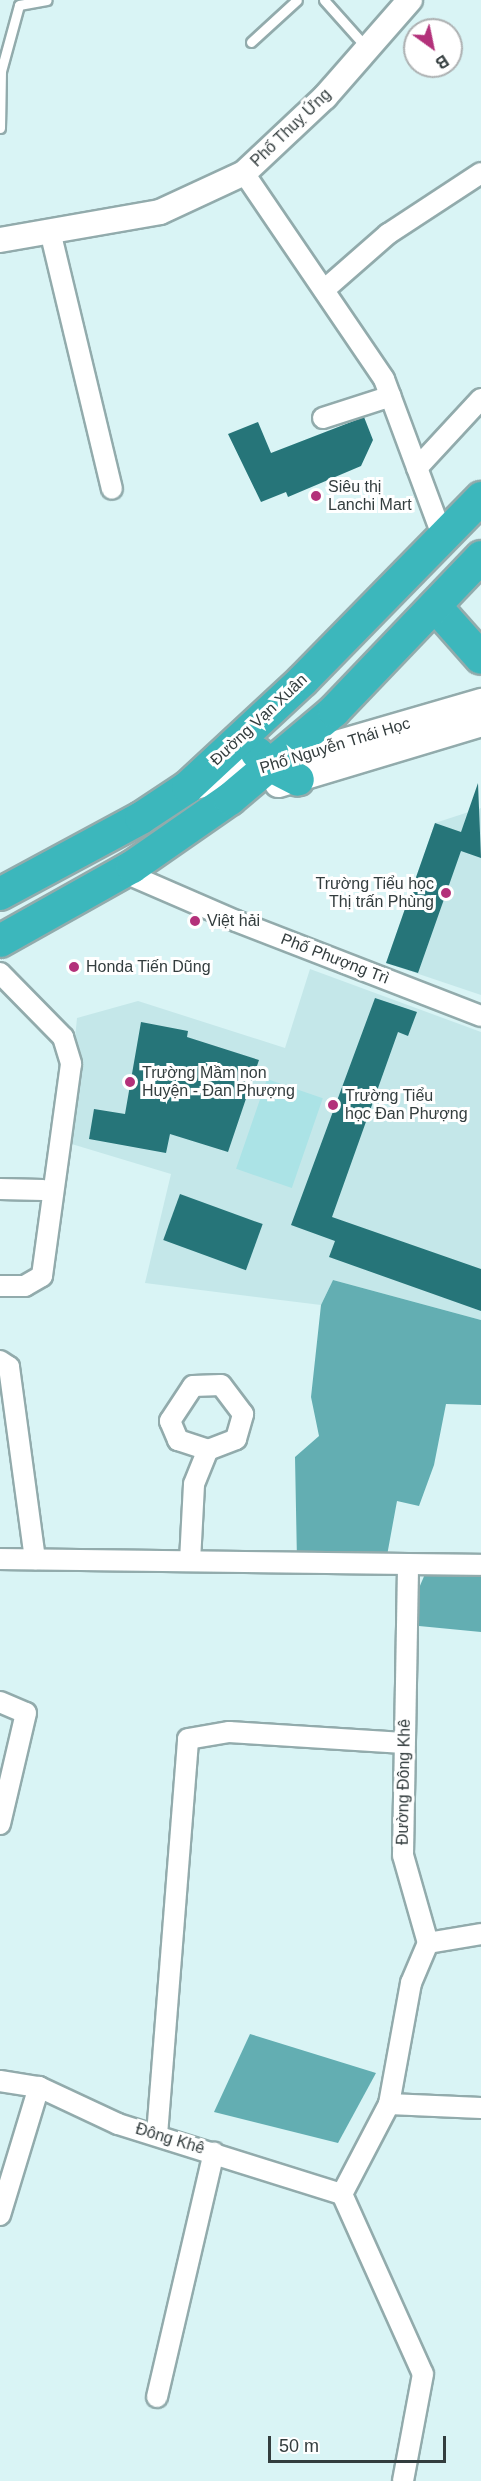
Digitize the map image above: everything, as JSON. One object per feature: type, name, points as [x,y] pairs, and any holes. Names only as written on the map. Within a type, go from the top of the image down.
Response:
[{"type":"highway","name":"Đường Vạn Xuân","points":[[0,894],[141,818],[188,787],[241,738],[481,498]]},
{"type":"highway","points":[[0,941],[123,872],[241,790],[285,773],[334,711],[435,606],[480,563]]},
{"type":"highway","points":[[435,606],[481,658]]},
{"type":"highway","points":[[241,738],[285,773]]},
{"type":"main road","name":"Phố Nguyễn Thái Học","points":[[285,773],[481,702]]},
{"type":"main road","name":"Phố Nguyễn Thái Học","points":[[188,787],[285,773],[481,722]]},
{"type":"main road","points":[[188,787],[241,790]]},
{"type":"street","name":"Phố Thuỵ Ứng","points":[[0,240],[160,212],[244,173],[325,97],[410,0]]},
{"type":"street","points":[[244,173],[384,379],[442,538]]},
{"type":"street","points":[[324,290],[388,234],[481,173]]},
{"type":"street","points":[[50,231],[112,489]]},
{"type":"street","points":[[323,418],[391,396]]},
{"type":"street","points":[[417,468],[481,399]]},
{"type":"street","name":"Phố Phượng Trì","points":[[123,872],[236,921],[481,1016]]},
{"type":"street","points":[[0,973],[63,1037],[71,1064],[42,1276],[25,1286],[0,1286]]},
{"type":"street","points":[[0,1189],[43,1190]]},
{"type":"street","points":[[0,1361],[9,1367],[35,1559]]},
{"type":"street","points":[[190,1561],[194,1484],[208,1450]]},
{"type":"street","points":[[0,1559],[481,1566]]},
{"type":"street","name":"Đường Đông Khê","points":[[408,1566],[403,1855],[428,1943]]},
{"type":"street","points":[[0,1702],[26,1713],[4,1792],[0,1824]]},
{"type":"street","points":[[157,2135],[188,1739],[229,1732],[404,1743]]},
{"type":"street","points":[[403,2481],[423,2374],[342,2194],[389,2104],[411,1983],[428,1943],[481,1934]]},
{"type":"street","name":"Đông Khê","points":[[0,2081],[39,2087],[118,2124],[342,2194]]},
{"type":"street","points":[[0,2216],[39,2087]]},
{"type":"street","points":[[389,2104],[481,2108]]},
{"type":"street","points":[[157,2397],[214,2153]]},
{"type":"lane","points":[[0,128],[1,71],[19,5],[47,0]]},
{"type":"lane","points":[[251,42],[297,0]]},
{"type":"lane","points":[[324,0],[367,49]]},
{"type":"lane","points":[[0,231],[0,240]]},
{"type":"shaded area","name":"Trường Tiểu học Thị trấn Phùng","points":[[481,808],[481,995],[386,963],[435,823]]},
{"type":"shaded area","name":"Trường Tiểu học Đan Phượng","points":[[310,969],[481,1032],[481,1320],[333,1280],[321,1305],[145,1283],[171,1174],[65,1142],[77,1018],[138,1001],[285,1048]]},
{"type":"shaded area","points":[[267,1079],[323,1098],[292,1188],[236,1169]]},
{"type":"shaded area","points":[[333,1280],[481,1320],[481,1405],[446,1404],[434,1465],[419,1506],[397,1501],[386,1561],[297,1561],[295,1457],[319,1436],[311,1397],[321,1305]]},
{"type":"shaded area","points":[[425,1574],[481,1575],[481,1632],[419,1626],[419,1588]]},
{"type":"shaded area","points":[[250,2034],[376,2073],[338,2143],[214,2112]]},
{"type":"building","points":[[364,417],[373,440],[361,466],[288,497],[286,492],[261,502],[228,434],[258,422],[271,453]]},
{"type":"building","points":[[478,783],[481,858],[461,851],[418,973],[386,963],[435,823],[461,832]]},
{"type":"building","points":[[375,998],[417,1012],[408,1036],[398,1032],[332,1217],[481,1269],[481,1311],[329,1257],[335,1241],[291,1225]]},
{"type":"building","points":[[141,1022],[188,1031],[187,1037],[259,1060],[228,1152],[170,1134],[166,1153],[89,1139],[94,1109],[125,1114]]},
{"type":"building","points":[[180,1194],[263,1224],[246,1270],[163,1240]]},
{"type":"place","name":"Siêu thị Lanchi Mart","points":[[316,496]]},
{"type":"place","name":"Trường Tiểu học Thị trấn Phùng","points":[[446,893]]},
{"type":"place","name":"Việt hải","points":[[195,921]]},
{"type":"place","name":"Honda Tiến Dũng","points":[[74,967]]},
{"type":"place","name":"Trường Mầm non Huyện - Đan Phượng","points":[[130,1082]]},
{"type":"place","name":"Trường Tiểu học Đan Phượng","points":[[333,1105]]}]
